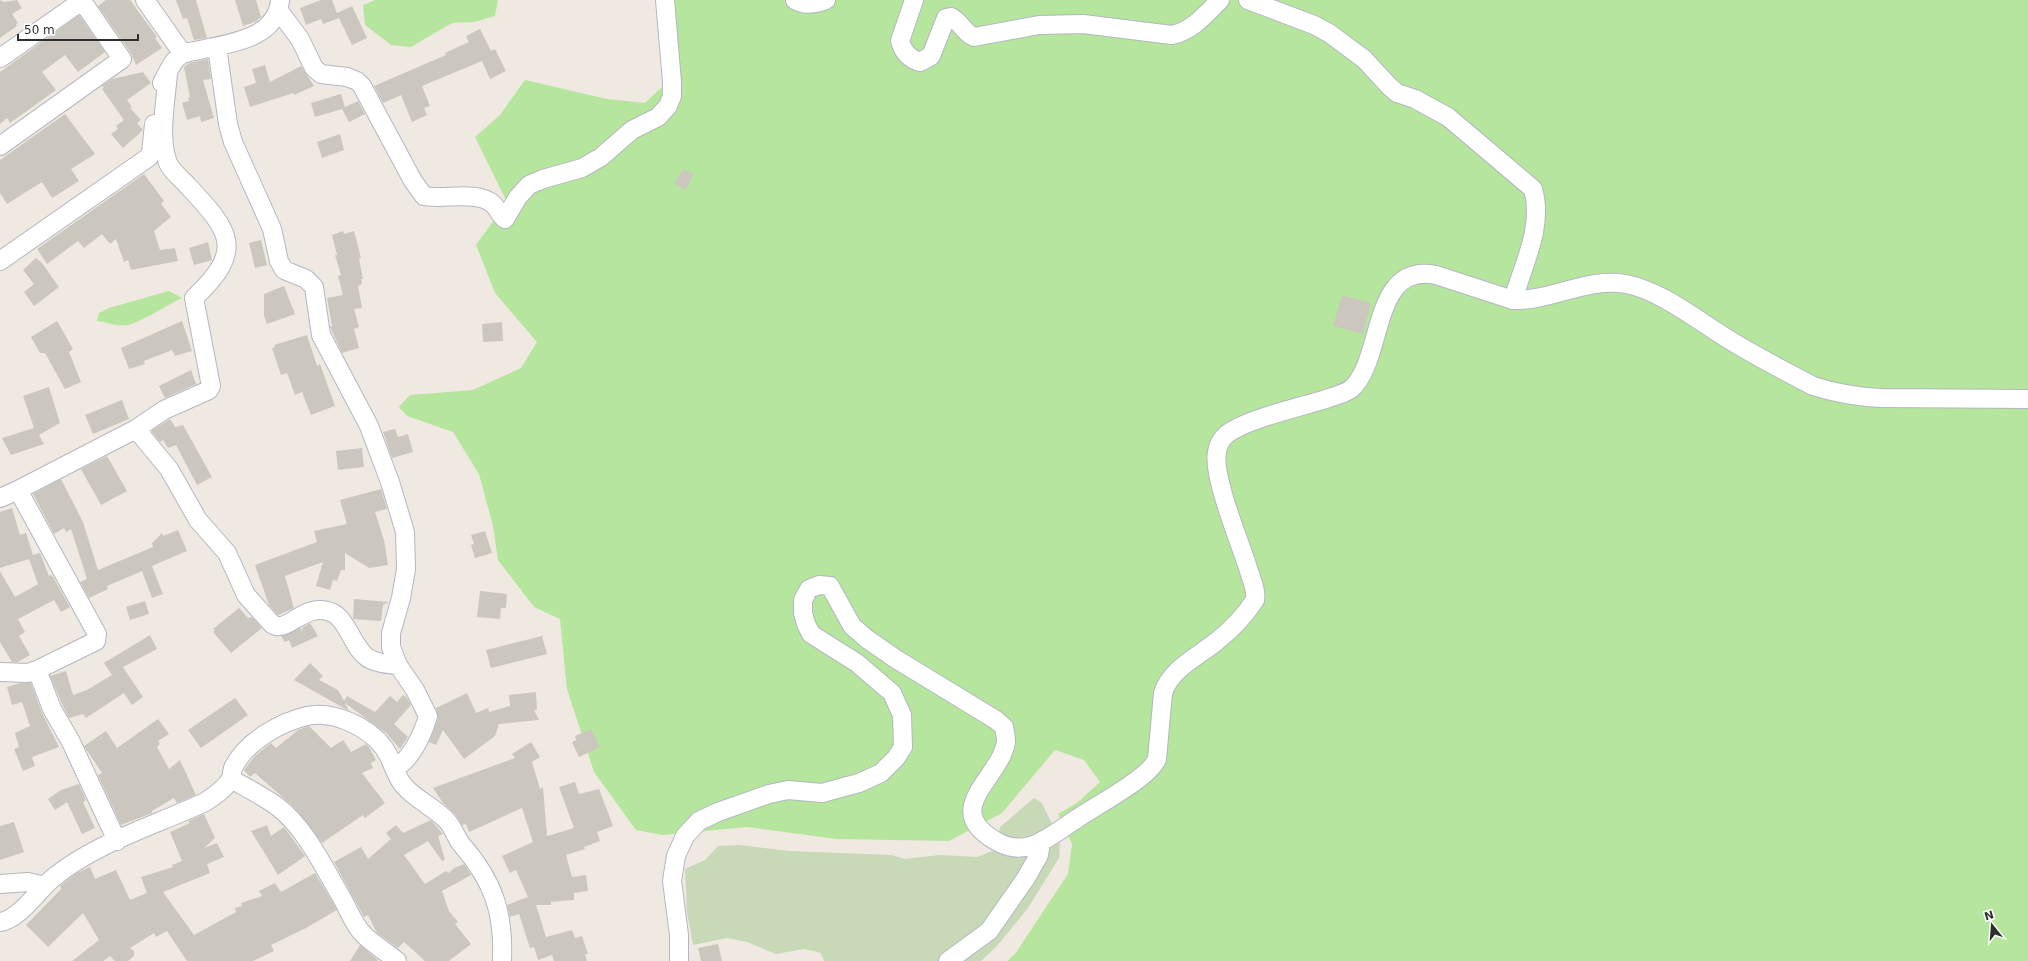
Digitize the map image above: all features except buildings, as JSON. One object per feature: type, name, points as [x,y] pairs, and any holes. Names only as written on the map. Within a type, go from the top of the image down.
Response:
[{"type":"street","points":[[0,58],[83,0],[122,59],[0,146]]},
{"type":"street","points":[[145,0],[183,54]]},
{"type":"street","points":[[280,5],[300,38],[314,68],[321,74],[347,77],[357,81],[362,86],[413,181],[424,196],[443,198],[467,196],[483,199],[493,204],[505,219],[518,197],[529,186],[543,179],[582,168],[601,157],[632,130],[658,117],[668,106],[672,96],[672,82],[665,0]]},
{"type":"street","points":[[795,0],[801,4],[817,3],[826,0]]},
{"type":"street","points":[[914,0],[900,41],[906,55],[920,62],[931,56],[946,18],[950,17],[956,20],[968,35],[974,37],[1039,25],[1083,24],[1172,35],[1179,34],[1194,25],[1220,0]]},
{"type":"street","points":[[1248,0],[1314,25],[1328,33],[1364,59],[1388,86],[1397,93],[1415,100],[1448,117],[1533,189],[1537,207],[1536,222],[1513,300]]},
{"type":"street","points":[[1,259],[148,157],[151,153],[158,95],[168,73],[178,58],[183,54],[218,47],[258,34],[266,29],[276,18],[280,5]]},
{"type":"street","points":[[218,47],[228,124],[239,159],[270,224],[279,261],[284,270],[306,279],[314,287],[321,335],[369,426],[390,482],[405,532],[406,569],[401,598],[392,633],[391,647],[398,665],[415,690],[428,716],[415,745],[404,762],[395,768]]},
{"type":"street","points":[[0,498],[136,429],[164,410],[209,390],[212,386],[194,298],[210,283],[225,259],[227,245],[219,221],[169,166],[164,152],[168,73]]},
{"type":"street","points":[[679,961],[679,936],[672,881],[676,856],[685,836],[699,821],[718,812],[769,794],[788,790],[822,793],[859,783],[881,773],[896,758],[903,747],[902,715],[892,692],[857,663],[811,634],[803,613],[803,600],[809,589],[819,585],[830,586],[852,626],[867,640],[896,660],[996,720],[1004,727],[1005,743],[999,759],[972,802],[973,817],[988,836],[1001,844],[1020,848],[1041,842],[1123,789],[1154,766],[1157,758],[1165,685],[1171,676],[1218,640],[1255,600],[1251,577],[1223,493],[1216,466],[1216,454],[1222,439],[1227,434],[1249,423],[1350,390],[1363,373],[1388,300],[1395,288],[1414,274],[1424,273],[1449,278],[1513,300],[1526,300],[1607,283],[1626,284],[1642,289],[1664,300],[1729,340],[1813,386],[1860,397],[2028,399]]},
{"type":"street","points":[[136,429],[169,469],[198,520],[227,553],[246,595],[272,624],[276,627],[282,627],[306,612],[315,609],[325,610],[335,614],[341,619],[361,654],[370,659],[386,664],[398,665]]},
{"type":"street","points":[[0,672],[28,673],[37,670],[89,645],[96,641],[97,638],[18,490]]},
{"type":"street","points":[[37,670],[52,709],[71,742],[117,841]]},
{"type":"street","points":[[0,922],[8,920],[18,913],[53,878],[78,861],[117,841],[205,802],[221,790],[231,779],[233,766],[246,750],[280,725],[308,715],[321,714],[336,717],[369,733],[384,748],[403,785],[448,823],[491,887],[498,904],[501,921],[502,961]]},
{"type":"street","points":[[231,779],[257,793],[279,808],[294,823],[338,891],[353,922],[364,935],[397,961]]},
{"type":"street","points":[[948,961],[989,931],[1026,878],[1039,855],[1041,842]]},
{"type":"street","points":[[0,884],[28,882],[45,886]]},
{"type":"green space","points":[[375,0],[498,0],[495,16],[474,22],[452,23],[411,47],[391,45],[365,25],[363,5]]},
{"type":"green space","points":[[668,0],[2028,0],[2028,961],[1007,961],[1015,954],[1068,874],[1072,844],[1058,814],[1077,803],[1100,782],[1084,760],[1055,750],[1002,813],[949,841],[837,839],[747,827],[662,835],[636,830],[594,772],[567,689],[560,619],[534,607],[498,560],[493,526],[479,474],[453,432],[407,416],[399,407],[410,395],[473,390],[521,368],[537,342],[495,293],[476,245],[507,202],[475,137],[500,115],[525,80],[607,99],[645,103],[663,86]]},
{"type":"green space","points":[[169,291],[182,298],[134,323],[120,325],[97,321],[99,313],[109,308]]},
{"type":"green space","points":[[1034,798],[1042,803],[1060,841],[1059,858],[1028,908],[997,946],[981,961],[824,961],[821,953],[804,949],[776,954],[747,942],[727,938],[693,945],[687,912],[685,869],[705,860],[718,846],[739,845],[789,851],[892,855],[905,859],[940,855],[977,857],[997,849],[1000,827]]}]
